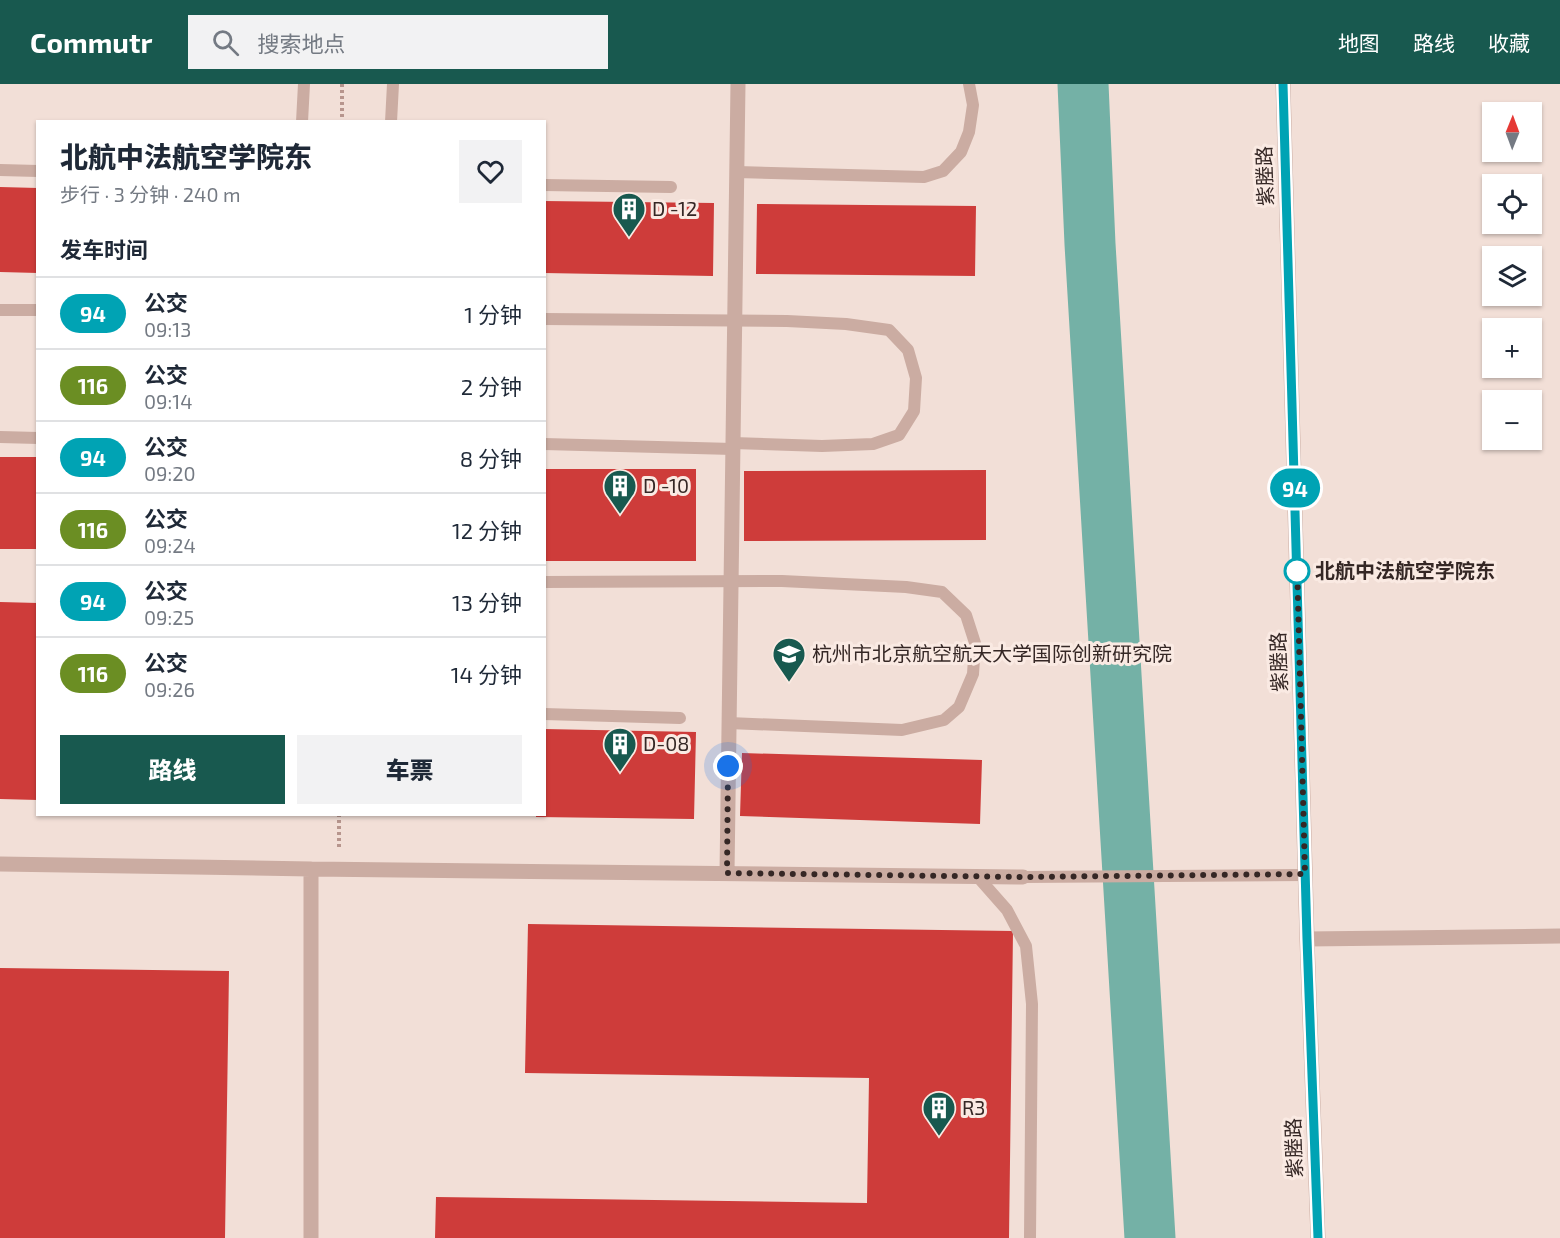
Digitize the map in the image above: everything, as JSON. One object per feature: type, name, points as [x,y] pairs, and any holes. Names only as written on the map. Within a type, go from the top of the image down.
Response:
[{"type":"street","points":[[727,873],[738,84]]},
{"type":"street","name":"紫塍路","points":[[1283,84],[1305,874],[1318,1238]]},
{"type":"street","points":[[0,864],[1023,877]]},
{"type":"street","points":[[310,1238],[311,869]]},
{"type":"street","points":[[1307,939],[1560,936]]},
{"type":"lane","points":[[302,120],[304,84]]},
{"type":"lane","points":[[391,120],[393,84]]},
{"type":"lane","points":[[737,172],[924,177],[943,171],[961,152],[969,132],[973,105],[969,84]]},
{"type":"lane","points":[[0,170],[36,171]]},
{"type":"lane","points":[[546,185],[671,187]]},
{"type":"lane","points":[[0,310],[36,310]]},
{"type":"lane","points":[[546,319],[787,321],[846,324],[889,330],[908,350],[916,378],[914,411],[899,435],[873,444],[822,446],[546,444]]},
{"type":"lane","points":[[0,437],[36,438]]},
{"type":"lane","points":[[546,582],[782,581],[906,587],[942,592],[966,615],[975,644],[973,674],[959,707],[944,720],[902,730],[729,723]]},
{"type":"lane","points":[[546,714],[680,718]]},
{"type":"lane","points":[[1023,877],[1305,874]]},
{"type":"lane","points":[[977,876],[1007,910],[1026,946],[1032,1004],[1030,1238]]},
{"type":"path","points":[[342,84],[342,120]]},
{"type":"path","points":[[339,816],[339,869]]},
{"type":"building","points":[[0,187],[36,188],[36,273],[0,272]]},
{"type":"building","name":"D -12","points":[[546,201],[714,203],[713,276],[546,273]]},
{"type":"building","points":[[757,204],[976,206],[975,276],[756,274]]},
{"type":"building","points":[[0,457],[36,457],[36,549],[0,549]]},
{"type":"building","name":"D -10","points":[[546,469],[696,469],[696,561],[546,561]]},
{"type":"building","points":[[986,470],[986,540],[744,541],[744,471]]},
{"type":"building","points":[[0,602],[36,603],[36,800],[0,799]]},
{"type":"building","name":"D-08","points":[[546,729],[696,732],[694,819],[536,817],[546,816]]},
{"type":"building","points":[[742,753],[982,760],[980,824],[740,816]]},
{"type":"building","name":"R3","points":[[528,924],[1013,931],[1009,1238],[435,1238],[436,1197],[867,1203],[869,1078],[525,1073]]},
{"type":"building","points":[[0,968],[229,971],[225,1238],[0,1238]]},
{"type":"waterway","points":[[1083,84],[1090,244],[1150,1238]]},
{"type":"bus line","name":"94","points":[[1283,84],[1307,939],[1318,1238]]},
{"type":"place","name":"D -12","points":[[629,238]]},
{"type":"place","name":"D -10","points":[[620,515]]},
{"type":"place","name":"北航中法航空学院东","points":[[1297,571]]},
{"type":"place","name":"杭州市北京航空航天大学国际创新研究院","points":[[789,683]]},
{"type":"place","name":"D-08","points":[[620,773]]},
{"type":"place","name":"R3","points":[[939,1137]]},
{"type":"route","points":[[728,766],[727,873],[1023,877],[1305,874],[1297,562],[1297,571]]}]
